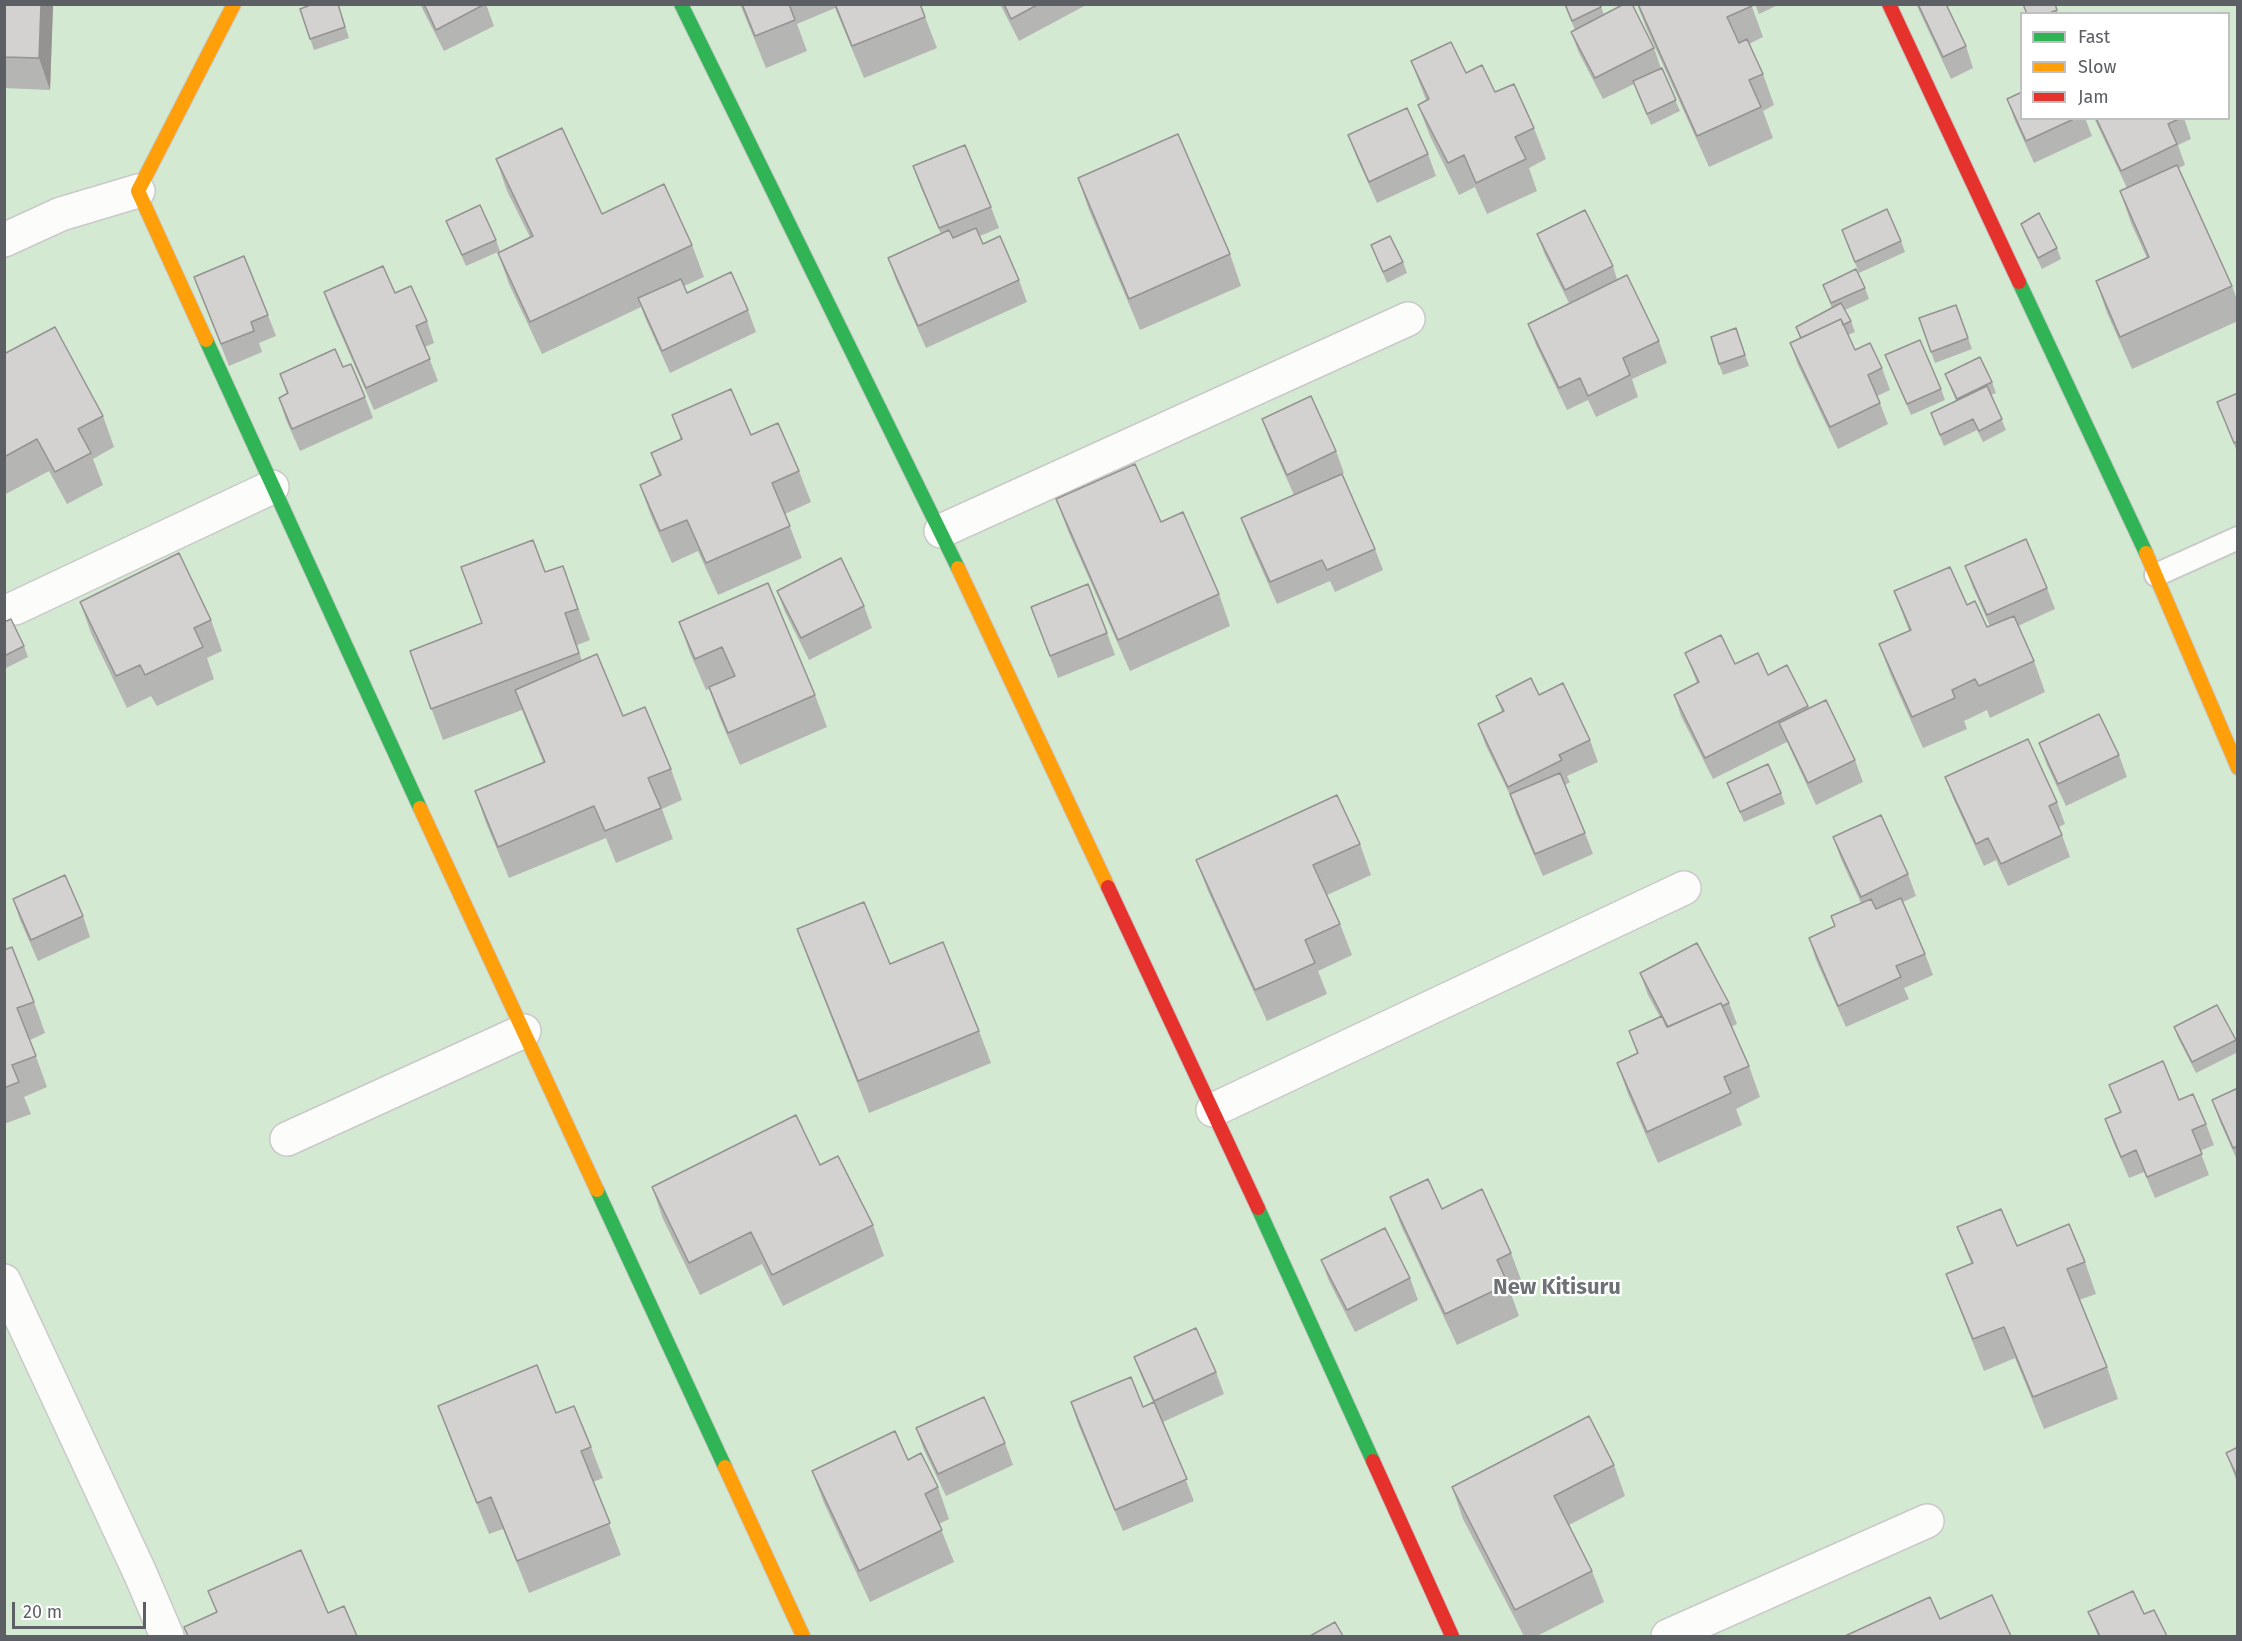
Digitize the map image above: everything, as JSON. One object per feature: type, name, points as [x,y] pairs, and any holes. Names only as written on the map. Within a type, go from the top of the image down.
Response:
[{"type":"street","points":[[4,240],[61,214],[138,191],[234,4]]},
{"type":"street","points":[[681,4],[940,531],[1213,1110],[1452,1636]]},
{"type":"street","points":[[1889,4],[2156,575],[2238,768]]},
{"type":"street","points":[[138,191],[272,487],[803,1636]]},
{"type":"street","points":[[940,531],[1408,319]]},
{"type":"street","points":[[15,608],[272,487]]},
{"type":"street","points":[[1213,1110],[1684,888]]},
{"type":"street","points":[[287,1139],[524,1031]]},
{"type":"street","points":[[4,1281],[167,1636]]},
{"type":"street","points":[[1668,1636],[1927,1521]]},
{"type":"lane","points":[[2156,575],[2238,538]]},
{"type":"green space","points":[[5,5],[2237,5],[2237,1636],[5,1636]]},
{"type":"building","points":[[4,4],[41,4],[39,58],[4,57]]},
{"type":"building","points":[[313,4],[338,4],[345,27],[310,39],[300,9]]},
{"type":"building","points":[[424,4],[485,4],[436,30]]},
{"type":"building","points":[[742,4],[789,4],[795,20],[755,36]]},
{"type":"building","points":[[835,4],[920,4],[925,17],[852,46]]},
{"type":"building","points":[[1004,4],[1039,4],[1011,19]]},
{"type":"building","points":[[1565,4],[1600,4],[1601,7],[1572,21]]},
{"type":"building","points":[[1624,4],[1632,4],[1654,48],[1595,78],[1571,32]]},
{"type":"building","points":[[1638,4],[1751,4],[1752,6],[1727,17],[1739,43],[1747,39],[1763,74],[1749,80],[1761,107],[1697,136]]},
{"type":"building","points":[[1918,4],[1946,4],[1966,46],[1943,57]]},
{"type":"building","points":[[2023,4],[2055,4],[2057,10],[2052,12],[2026,12]]},
{"type":"building","points":[[1451,42],[1466,73],[1482,65],[1495,92],[1514,84],[1534,128],[1515,137],[1526,159],[1476,183],[1464,155],[1448,163],[1418,105],[1429,99],[1411,61]]},
{"type":"building","points":[[1662,68],[1676,100],[1647,114],[1633,81]]},
{"type":"building","points":[[2020,93],[2020,120],[2072,120],[2026,141],[2007,99]]},
{"type":"building","points":[[1407,108],[1428,154],[1369,182],[1348,135]]},
{"type":"building","points":[[2097,120],[2177,120],[2168,124],[2177,144],[2121,171]]},
{"type":"building","points":[[562,128],[602,214],[664,184],[692,245],[530,322],[498,253],[533,236],[496,159]]},
{"type":"building","points":[[1178,134],[1230,254],[1129,299],[1078,178]]},
{"type":"building","points":[[965,145],[991,207],[939,228],[913,166]]},
{"type":"building","points":[[2177,165],[2232,286],[2120,337],[2096,281],[2149,257],[2120,191]]},
{"type":"building","points":[[480,205],[496,240],[462,255],[446,221]]},
{"type":"building","points":[[1887,209],[1901,241],[1855,262],[1842,230]]},
{"type":"building","points":[[1585,210],[1613,266],[1565,290],[1537,234]]},
{"type":"building","points":[[2039,213],[2057,248],[2038,258],[2021,224]]},
{"type":"building","points":[[976,228],[983,244],[1000,236],[1019,280],[918,326],[888,258],[949,230],[953,238]]},
{"type":"building","points":[[1390,236],[1403,262],[1383,272],[1371,245]]},
{"type":"building","points":[[244,256],[268,315],[251,322],[254,331],[221,344],[194,277]]},
{"type":"building","points":[[383,266],[395,293],[411,286],[427,321],[416,326],[430,359],[366,388],[324,292]]},
{"type":"building","points":[[1856,269],[1865,288],[1831,303],[1823,285]]},
{"type":"building","points":[[731,272],[748,310],[662,351],[638,298],[681,279],[687,293]]},
{"type":"building","points":[[1627,275],[1659,341],[1623,358],[1630,375],[1588,396],[1580,378],[1559,388],[1528,324]]},
{"type":"building","points":[[1841,303],[1851,321],[1843,325],[1841,319],[1801,338],[1796,327]]},
{"type":"building","points":[[1956,305],[1968,338],[1931,352],[1919,318]]},
{"type":"building","points":[[1841,319],[1855,350],[1870,343],[1882,368],[1868,375],[1880,403],[1830,427],[1790,343]]},
{"type":"building","points":[[55,327],[103,416],[78,429],[91,453],[55,472],[37,439],[4,457],[4,354]]},
{"type":"building","points":[[1736,328],[1745,355],[1719,364],[1711,337]]},
{"type":"building","points":[[1920,340],[1941,389],[1907,404],[1885,355]]},
{"type":"building","points":[[335,349],[343,367],[351,364],[365,397],[292,429],[279,398],[288,393],[280,374]]},
{"type":"building","points":[[1980,357],[1992,382],[1957,399],[1945,374]]},
{"type":"building","points":[[1987,386],[2002,419],[1979,431],[1973,419],[1940,435],[1931,413]]},
{"type":"building","points":[[731,389],[751,435],[778,423],[799,471],[772,483],[790,526],[706,563],[687,520],[660,531],[640,485],[661,475],[651,453],[682,439],[672,415]]},
{"type":"building","points":[[2238,393],[2238,441],[2234,443],[2217,402]]},
{"type":"building","points":[[1311,396],[1336,451],[1287,475],[1262,419]]},
{"type":"building","points":[[1135,464],[1161,522],[1183,512],[1219,594],[1118,640],[1056,499]]},
{"type":"building","points":[[1342,474],[1375,549],[1327,570],[1322,560],[1270,582],[1241,518]]},
{"type":"building","points":[[2026,539],[2047,588],[1987,615],[1965,566]]},
{"type":"building","points":[[533,540],[545,572],[563,566],[578,609],[565,613],[579,653],[431,709],[410,651],[482,623],[461,567]]},
{"type":"building","points":[[179,553],[211,620],[194,628],[203,647],[145,675],[140,665],[116,676],[80,602]]},
{"type":"building","points":[[841,558],[864,606],[801,638],[777,591]]},
{"type":"building","points":[[1950,567],[1967,605],[1975,601],[1987,627],[2014,616],[2034,661],[1979,686],[1975,679],[1952,690],[1955,698],[1912,717],[1879,644],[1911,630],[1894,591]]},
{"type":"building","points":[[768,583],[815,695],[728,733],[709,687],[735,676],[722,647],[695,659],[679,622]]},
{"type":"building","points":[[1088,584],[1107,633],[1050,656],[1031,607]]},
{"type":"building","points":[[11,619],[24,646],[4,656],[4,622]]},
{"type":"building","points":[[1721,635],[1735,664],[1758,653],[1768,675],[1787,665],[1808,706],[1705,758],[1674,695],[1699,682],[1685,653]]},
{"type":"building","points":[[597,654],[623,716],[645,707],[671,769],[648,778],[661,808],[605,831],[594,806],[498,847],[475,791],[545,762],[515,690]]},
{"type":"building","points":[[1531,678],[1539,695],[1563,683],[1590,740],[1559,755],[1562,760],[1508,787],[1478,724],[1504,711],[1496,696]]},
{"type":"building","points":[[1826,700],[1855,760],[1808,783],[1779,723]]},
{"type":"building","points":[[2099,714],[2119,755],[2058,784],[2039,743]]},
{"type":"building","points":[[2028,739],[2057,802],[2049,806],[2062,835],[2001,864],[1988,838],[1976,844],[1945,777]]},
{"type":"building","points":[[1768,764],[1781,793],[1740,812],[1727,783]]},
{"type":"building","points":[[1560,773],[1585,833],[1535,854],[1510,794]]},
{"type":"building","points":[[1337,795],[1360,844],[1313,865],[1340,924],[1305,940],[1315,963],[1255,990],[1196,860]]},
{"type":"building","points":[[1881,815],[1908,874],[1861,897],[1833,837]]},
{"type":"building","points":[[65,875],[83,916],[31,940],[13,899]]},
{"type":"building","points":[[1901,898],[1925,954],[1896,966],[1901,977],[1838,1006],[1809,938],[1835,926],[1831,916],[1871,899],[1876,909]]},
{"type":"building","points":[[864,902],[890,964],[943,942],[979,1031],[858,1081],[797,929]]},
{"type":"building","points":[[1697,943],[1729,1003],[1722,1006],[1721,1003],[1668,1027],[1640,973]]},
{"type":"building","points":[[12,947],[34,1002],[17,1008],[36,1056],[12,1065],[19,1082],[4,1088],[4,950]]},
{"type":"building","points":[[1721,1003],[1749,1066],[1724,1077],[1731,1093],[1647,1132],[1617,1063],[1638,1053],[1629,1031],[1662,1016],[1667,1027]]},
{"type":"building","points":[[2217,1005],[2236,1040],[2192,1062],[2174,1027]]},
{"type":"building","points":[[2163,1061],[2179,1100],[2193,1094],[2206,1124],[2192,1130],[2202,1154],[2147,1177],[2136,1150],[2121,1157],[2105,1119],[2121,1112],[2109,1085]]},
{"type":"building","points":[[2238,1088],[2238,1146],[2233,1148],[2212,1100]]},
{"type":"building","points":[[796,1115],[820,1165],[838,1156],[873,1225],[772,1275],[751,1232],[689,1263],[652,1187]]},
{"type":"building","points":[[1428,1179],[1442,1209],[1482,1189],[1511,1253],[1497,1260],[1508,1284],[1445,1314],[1390,1197]]},
{"type":"building","points":[[2001,1209],[2017,1246],[2069,1224],[2085,1262],[2067,1269],[2107,1367],[2033,1397],[2004,1327],[1973,1339],[1946,1274],[1973,1263],[1957,1227]]},
{"type":"building","points":[[1385,1228],[1410,1278],[1347,1310],[1321,1260]]},
{"type":"building","points":[[1196,1328],[1216,1372],[1154,1401],[1134,1357]]},
{"type":"building","points":[[537,1365],[556,1413],[574,1406],[591,1447],[581,1451],[610,1523],[517,1561],[491,1497],[477,1503],[438,1406]]},
{"type":"building","points":[[1131,1377],[1143,1407],[1154,1402],[1187,1479],[1115,1510],[1071,1402]]},
{"type":"building","points":[[984,1397],[1005,1443],[938,1474],[916,1428]]},
{"type":"building","points":[[1589,1416],[1614,1465],[1554,1496],[1592,1571],[1515,1610],[1452,1487]]},
{"type":"building","points":[[895,1431],[908,1460],[921,1453],[938,1487],[925,1494],[942,1530],[859,1571],[812,1471]]},
{"type":"building","points":[[2238,1447],[2238,1478],[2226,1453]]},
{"type":"building","points":[[301,1550],[328,1613],[344,1606],[357,1636],[188,1636],[184,1627],[217,1612],[208,1591]]},
{"type":"building","points":[[2133,1591],[2144,1614],[2154,1610],[2167,1636],[2100,1636],[2088,1612]]},
{"type":"building","points":[[1992,1595],[2011,1636],[1845,1636],[1930,1597],[1940,1619]]},
{"type":"building","points":[[1335,1622],[1343,1636],[1310,1636]]},
{"type":"traffic: fast","points":[[681,4],[958,568]]},
{"type":"traffic: fast","points":[[2019,282],[2146,553]]},
{"type":"traffic: fast","points":[[206,340],[420,808]]},
{"type":"traffic: fast","points":[[597,1190],[725,1467]]},
{"type":"traffic: fast","points":[[1258,1208],[1373,1461]]},
{"type":"traffic: slow","points":[[206,340],[138,191],[234,4]]},
{"type":"traffic: slow","points":[[2146,553],[2238,768]]},
{"type":"traffic: slow","points":[[958,568],[1108,887]]},
{"type":"traffic: slow","points":[[420,808],[597,1190]]},
{"type":"traffic: slow","points":[[725,1467],[803,1636]]},
{"type":"traffic: jam","points":[[1889,4],[2019,282]]},
{"type":"traffic: jam","points":[[1108,887],[1258,1208]]},
{"type":"traffic: jam","points":[[1373,1461],[1452,1636]]},
{"type":"district","name":"New Kitisuru","points":[[1557,1288]]}]
